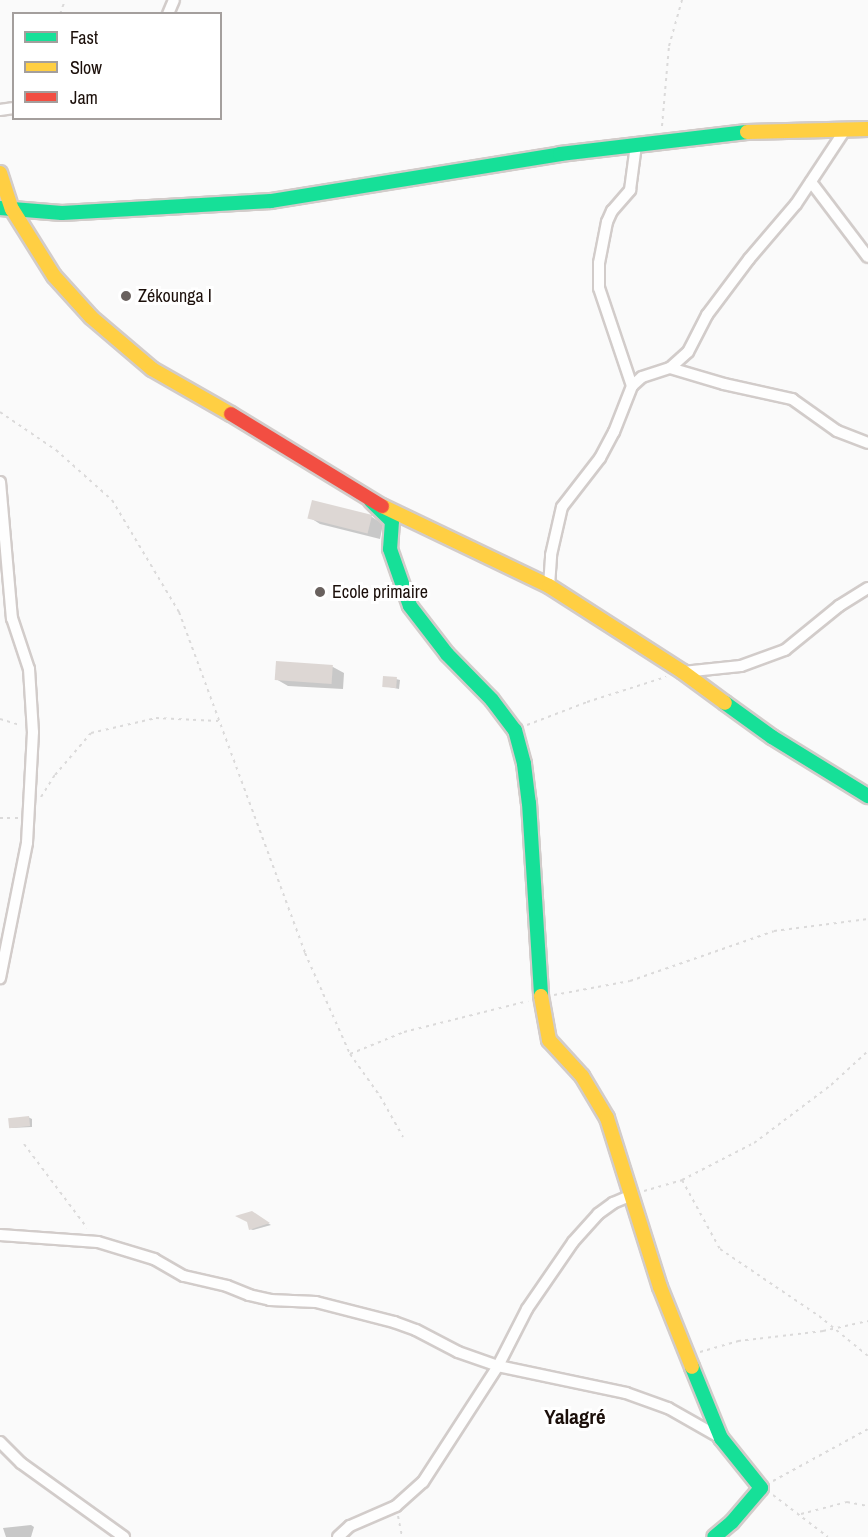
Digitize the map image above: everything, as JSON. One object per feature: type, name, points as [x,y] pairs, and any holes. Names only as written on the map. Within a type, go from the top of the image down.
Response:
[{"type":"street","points":[[6,208],[93,212],[271,201],[560,154],[636,144],[748,132],[868,129]]},
{"type":"street","points":[[549,586],[551,555],[562,507],[600,458],[614,432],[632,386],[642,377],[670,368],[688,352],[707,315],[723,292],[811,182],[845,130]]},
{"type":"street","points":[[632,386],[598,288],[599,263],[607,222],[612,211],[630,190],[636,144]]},
{"type":"street","points":[[0,172],[6,208],[54,276],[91,317],[152,369],[291,448],[371,501],[549,586],[683,672],[772,737],[868,796]]},
{"type":"street","points":[[811,182],[868,257]]},
{"type":"street","points":[[670,368],[724,384],[792,399],[837,431],[868,443]]},
{"type":"street","points":[[0,482],[12,618],[29,669],[33,732],[27,843],[0,978]]},
{"type":"street","points":[[371,501],[392,521],[390,549],[410,606],[447,654],[492,700],[515,730],[524,764],[533,842],[541,997],[549,1040],[582,1076],[607,1118],[660,1287],[721,1438],[761,1488],[732,1522],[714,1537]]},
{"type":"street","points":[[683,672],[741,666],[784,650],[839,606],[868,588]]},
{"type":"street","points":[[338,1537],[350,1526],[396,1506],[423,1482],[498,1366],[527,1309],[573,1242],[598,1214],[613,1203],[632,1195]]},
{"type":"street","points":[[0,1235],[98,1242],[154,1259],[184,1276],[227,1286],[249,1295],[270,1300],[316,1302],[394,1322],[416,1330],[458,1352],[498,1366],[626,1394],[668,1408],[721,1438]]},
{"type":"street","points":[[0,1442],[21,1463],[124,1537]]},
{"type":"path","points":[[661,141],[669,46],[682,0]]},
{"type":"path","points":[[0,412],[56,450],[112,500],[179,612],[305,952],[350,1054],[380,1096],[403,1137]]},
{"type":"path","points":[[515,730],[587,702],[683,672]]},
{"type":"path","points":[[0,818],[29,818],[55,775],[91,733],[156,718],[218,721]]},
{"type":"path","points":[[0,719],[33,732]]},
{"type":"path","points":[[350,1054],[404,1032],[541,997],[630,981],[774,931],[868,920]]},
{"type":"path","points":[[632,1195],[682,1180],[754,1143],[831,1085],[868,1052]]},
{"type":"path","points":[[24,1144],[98,1242]]},
{"type":"path","points":[[682,1180],[720,1249],[834,1329],[868,1356]]},
{"type":"path","points":[[689,1355],[738,1341],[834,1329],[868,1321]]},
{"type":"path","points":[[828,1537],[761,1488],[868,1429]]},
{"type":"path","points":[[799,1514],[848,1502],[868,1506]]},
{"type":"path","points":[[396,1506],[402,1537]]},
{"type":"building","points":[[312,500],[372,515],[368,533],[307,518]]},
{"type":"building","points":[[276,661],[333,665],[332,684],[275,680]]},
{"type":"building","points":[[383,676],[397,677],[396,688],[382,687]]},
{"type":"building","points":[[29,1116],[30,1126],[9,1128],[8,1118]]},
{"type":"building","points":[[252,1211],[270,1223],[249,1230],[247,1222],[235,1216]]},
{"type":"traffic: fast","points":[[0,208],[62,213],[271,201],[560,154],[747,132]]},
{"type":"traffic: fast","points":[[371,501],[392,521],[390,549],[410,606],[447,654],[492,700],[515,730],[524,764],[529,803],[541,996]]},
{"type":"traffic: fast","points":[[725,703],[772,737],[868,796]]},
{"type":"traffic: fast","points":[[692,1367],[721,1438],[761,1488],[732,1522],[714,1537]]},
{"type":"traffic: slow","points":[[747,132],[868,129]]},
{"type":"traffic: slow","points":[[0,173],[12,209],[54,276],[91,317],[152,369],[231,414]]},
{"type":"traffic: slow","points":[[382,506],[549,586],[683,672],[725,703]]},
{"type":"traffic: slow","points":[[541,996],[549,1040],[582,1076],[607,1118],[660,1287],[692,1367]]},
{"type":"traffic: jam","points":[[231,414],[382,506]]},
{"type":"place","name":"Zékounga I","points":[[126,296]]},
{"type":"place","name":"Ecole primaire","points":[[320,592]]},
{"type":"district","name":"Yalagré","points":[[575,1417]]}]
